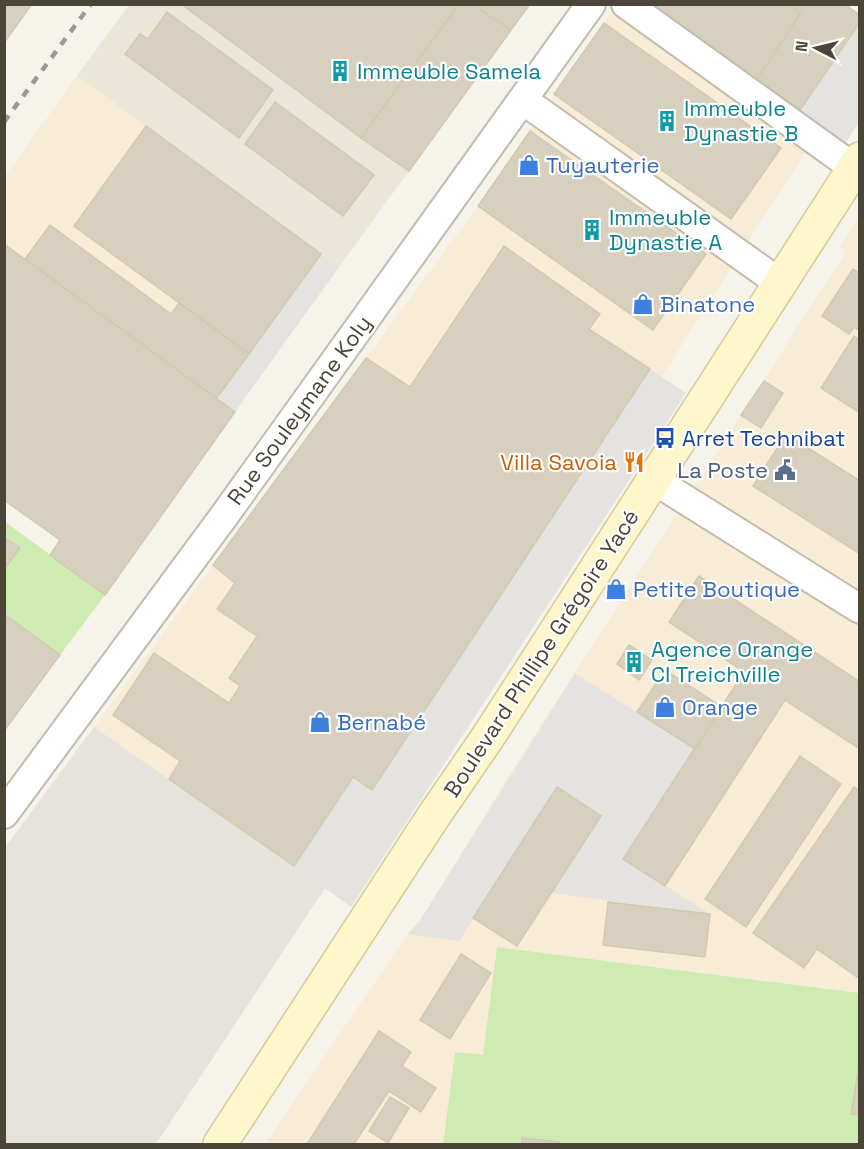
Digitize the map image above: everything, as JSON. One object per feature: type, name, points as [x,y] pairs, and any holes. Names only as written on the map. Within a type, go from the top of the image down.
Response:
[{"type":"main road","name":"Boulevard Phillipe Grégoire Yacé","points":[[220,1144],[654,480],[857,164]]},
{"type":"street","name":"Rue Souleymane Koly","points":[[4,814],[224,516],[591,4]]},
{"type":"street","points":[[626,4],[857,164]]},
{"type":"street","points":[[523,100],[781,284]]},
{"type":"street","points":[[654,480],[860,609]]},
{"type":"shaded area","points":[[129,5],[181,5],[409,171],[339,267],[77,76]]},
{"type":"shaded area","points":[[615,6],[809,147],[680,348],[325,888],[94,727],[478,206]]},
{"type":"shaded area","points":[[859,22],[859,122],[841,150],[796,116]]},
{"type":"shaded area","points":[[77,76],[339,267],[235,412],[5,244],[5,176]]},
{"type":"shaded area","points":[[859,217],[859,993],[497,947],[483,1056],[455,1052],[443,1144],[266,1144],[407,934],[419,922],[521,756],[846,252],[840,247]]},
{"type":"shaded area","points":[[321,254],[339,267],[235,412],[216,399]]},
{"type":"shaded area","points":[[650,369],[686,393],[351,907],[294,866],[353,777],[373,789]]},
{"type":"shaded area","points":[[575,673],[695,749],[624,859],[710,914],[551,893],[601,816],[557,787],[459,941],[407,934],[419,922]]},
{"type":"shaded area","points":[[94,727],[325,888],[156,1144],[5,1144],[4,849]]},
{"type":"green space","points":[[4,521],[105,595],[60,655],[5,614],[5,568],[20,548],[5,537]]},
{"type":"green space","points":[[497,947],[859,993],[859,1144],[443,1144],[455,1052],[483,1055]]},
{"type":"building","points":[[4,4],[32,4],[4,43]]},
{"type":"building","name":"Immeuble Samela","points":[[181,4],[459,4],[361,138]]},
{"type":"building","points":[[459,4],[472,4],[511,30],[409,171],[361,138]]},
{"type":"building","points":[[472,4],[530,4],[511,30]]},
{"type":"building","points":[[630,4],[788,4],[801,13],[752,87]]},
{"type":"building","points":[[788,4],[844,4],[860,15],[860,22],[796,116],[752,87],[801,13]]},
{"type":"building","points":[[167,12],[273,90],[239,138],[125,54],[140,34],[148,39]]},
{"type":"building","name":"Immeuble Dynastie B","points":[[604,23],[781,148],[731,219],[554,94]]},
{"type":"building","points":[[275,102],[374,175],[343,216],[245,144]]},
{"type":"building","points":[[146,126],[321,254],[249,354],[74,226]]},
{"type":"building","name":"Immeuble Dynastie A","points":[[530,131],[706,254],[653,330],[478,206]]},
{"type":"building","points":[[50,225],[171,314],[179,303],[249,354],[216,399],[25,259]]},
{"type":"building","points":[[4,244],[235,412],[105,595],[50,555],[60,540],[4,500]]},
{"type":"building","points":[[504,246],[600,314],[589,329],[650,369],[372,790],[353,777],[294,866],[169,779],[180,761],[113,715],[154,653],[229,703],[240,686],[229,678],[257,636],[217,609],[235,583],[213,565],[366,358],[410,387]]},
{"type":"building","points":[[853,269],[860,274],[860,331],[854,327],[849,334],[822,316]]},
{"type":"building","points":[[854,336],[860,340],[860,413],[821,388]]},
{"type":"building","points":[[764,381],[783,393],[761,428],[741,415]]},
{"type":"building","points":[[786,434],[860,481],[860,554],[753,486]]},
{"type":"building","points":[[4,537],[20,548],[5,568],[4,568]]},
{"type":"building","points":[[699,576],[860,682],[860,749],[785,700],[665,886],[623,859],[744,672],[669,622]]},
{"type":"building","points":[[4,614],[60,655],[4,731]]},
{"type":"building","name":"Agence Orange CI Treichville","points":[[629,645],[652,660],[639,680],[617,664]]},
{"type":"building","points":[[665,670],[722,707],[695,749],[637,712]]},
{"type":"building","points":[[800,756],[841,784],[746,927],[705,899]]},
{"type":"building","points":[[557,787],[601,816],[517,946],[473,918]]},
{"type":"building","points":[[854,787],[860,791],[860,979],[817,949],[804,968],[753,933]]},
{"type":"building","points":[[608,902],[710,914],[705,957],[603,945]]},
{"type":"building","points":[[461,954],[491,973],[450,1039],[420,1020]]},
{"type":"building","points":[[379,1031],[411,1052],[402,1066],[436,1088],[421,1112],[389,1091],[354,1144],[307,1144]]},
{"type":"building","points":[[860,1060],[860,1115],[851,1114]]},
{"type":"building","points":[[390,1097],[409,1108],[388,1143],[369,1131]]},
{"type":"building","points":[[522,1138],[559,1142],[559,1144],[522,1144]]},
{"type":"railway","points":[[4,122],[91,4]]},
{"type":"place","name":"Immeuble Samela","points":[[340,71]]},
{"type":"place","name":"Immeuble Dynastie B","points":[[667,121]]},
{"type":"place","name":"Tuyauterie","points":[[529,165]]},
{"type":"place","name":"Immeuble Dynastie A","points":[[592,230]]},
{"type":"place","name":"Binatone","points":[[643,304]]},
{"type":"place","name":"Arret Technibat","points":[[665,438]]},
{"type":"place","name":"Villa Savoia","points":[[634,462]]},
{"type":"place","name":"La Poste","points":[[785,470]]},
{"type":"place","name":"Petite Boutique","points":[[616,589]]},
{"type":"place","name":"Agence Orange CI Treichville","points":[[634,662]]},
{"type":"place","name":"Orange","points":[[665,707]]},
{"type":"place","name":"Bernabé","points":[[320,722]]}]
